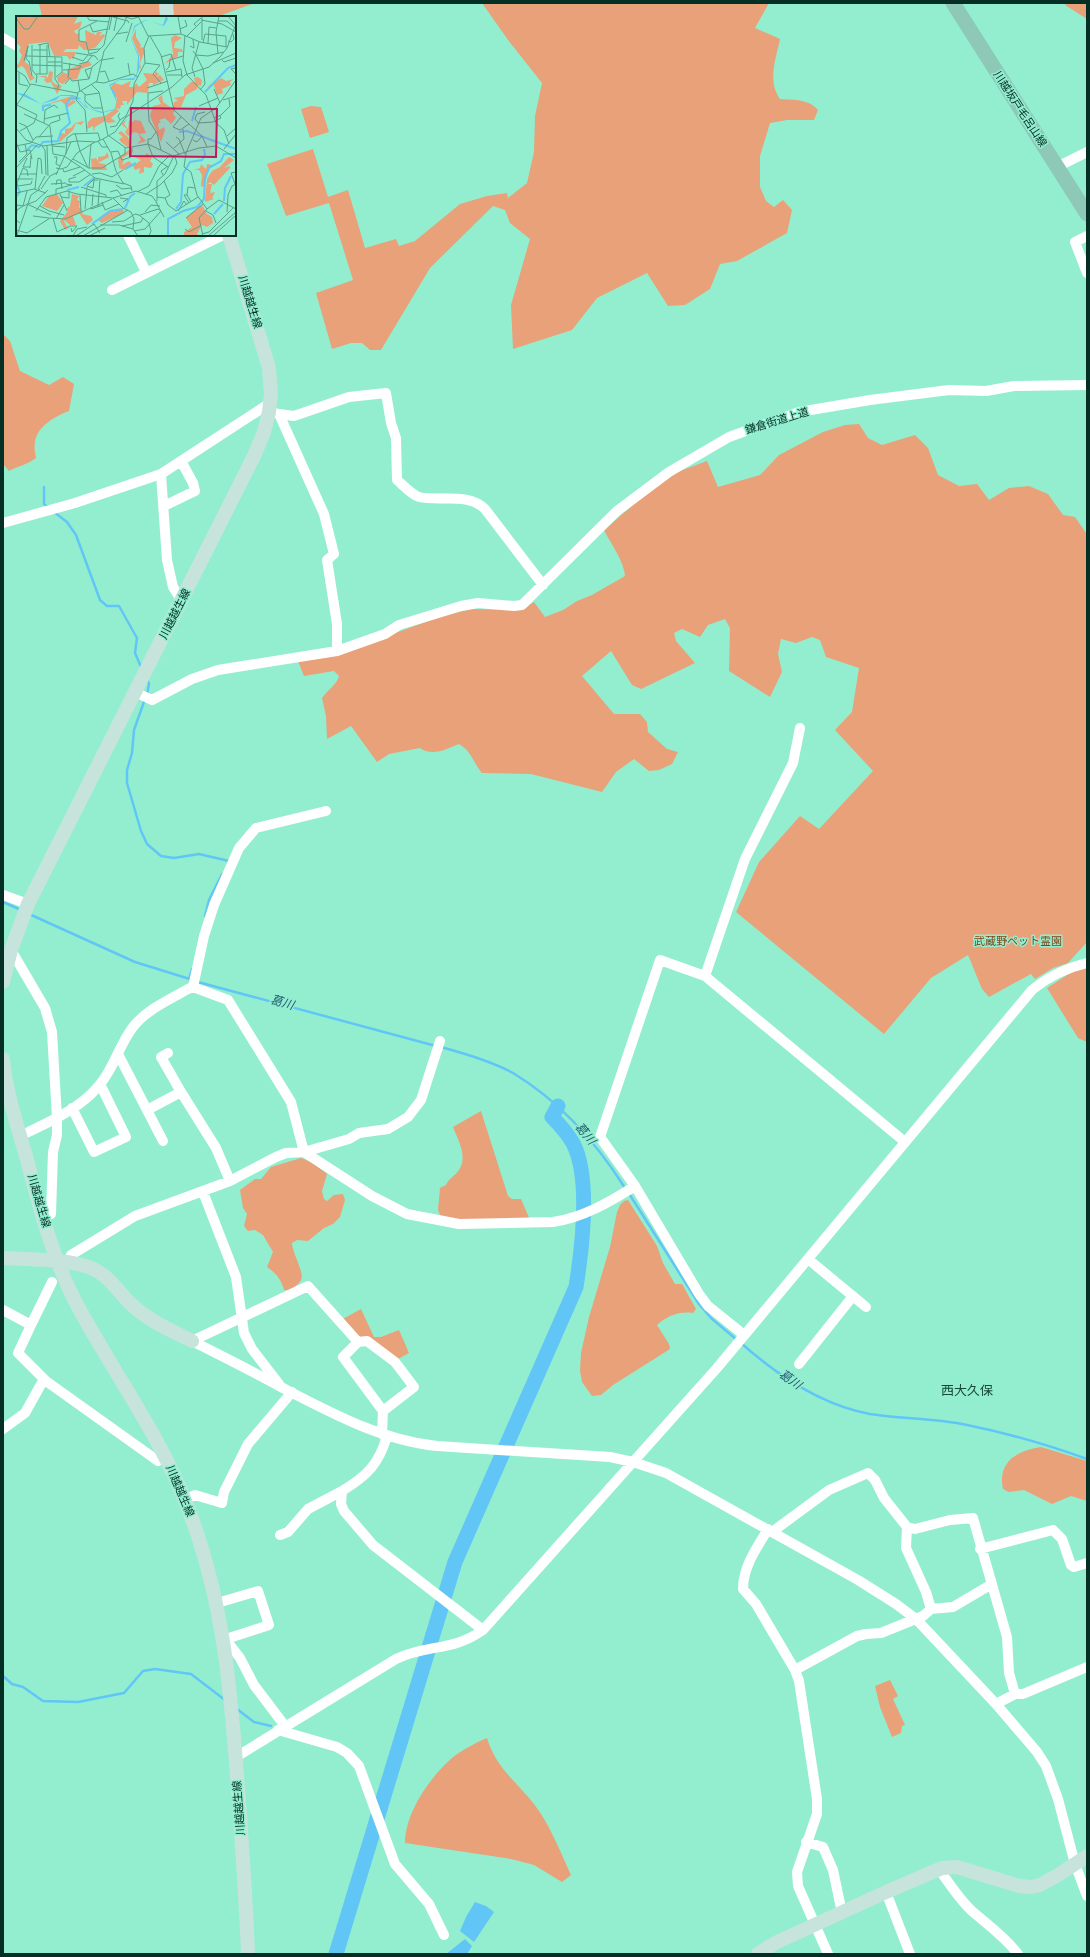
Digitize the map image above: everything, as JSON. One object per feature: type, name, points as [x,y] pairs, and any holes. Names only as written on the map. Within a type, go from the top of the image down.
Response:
[{"type":"main road","points":[[166,3],[167,16]]},
{"type":"main road","name":"川越坂戸毛呂山線","points":[[953,3],[1087,214]]},
{"type":"main road","name":"川越越生線","points":[[3,982],[11,950],[26,909],[254,456],[273,410],[269,368],[265,351],[229,236]]},
{"type":"main road","name":"川越越生線","points":[[3,1059],[20,1136],[43,1218],[57,1261],[86,1321],[126,1387],[164,1456],[184,1500],[204,1555],[225,1637],[230,1680],[248,1954]]},
{"type":"main road","points":[[3,1258],[74,1263],[92,1269],[105,1277],[131,1304],[154,1322],[192,1341]]},
{"type":"main road","points":[[758,1954],[775,1943],[939,1869],[957,1867],[1027,1887],[1040,1885],[1087,1856]]},
{"type":"street","points":[[3,38],[16,45]]},
{"type":"street","points":[[1057,167],[1087,152]]},
{"type":"street","points":[[128,236],[146,272]]},
{"type":"street","points":[[112,290],[221,236]]},
{"type":"street","points":[[1087,236],[1075,242],[1087,273]]},
{"type":"street","name":"鎌倉街道上道","points":[[135,692],[152,700],[192,679],[218,670],[337,651],[378,636],[399,625],[465,605],[483,603],[514,606],[522,605],[543,586],[599,527],[647,486],[729,436],[799,412],[870,400],[949,390],[986,391],[1014,386],[1087,385]]},
{"type":"street","points":[[3,523],[75,504],[161,474],[181,461],[273,410],[294,416],[349,397],[386,393],[391,423],[396,438],[397,480],[418,497],[464,500],[478,503],[485,509],[543,586]]},
{"type":"street","points":[[273,410],[324,514],[331,538],[334,554],[328,560],[337,624],[337,651]]},
{"type":"street","points":[[164,506],[195,491],[193,483],[181,461]]},
{"type":"street","points":[[161,474],[169,571],[173,587],[182,601]]},
{"type":"street","points":[[705,976],[745,859],[793,762],[800,728]]},
{"type":"street","points":[[193,987],[199,954],[214,905],[239,848],[256,828],[326,811]]},
{"type":"street","points":[[3,895],[26,909]]},
{"type":"street","points":[[11,950],[50,1021],[52,1032],[57,1135],[53,1152],[51,1214],[43,1218]]},
{"type":"street","points":[[744,1335],[708,1306],[699,1294],[630,1189],[600,1137],[660,960],[705,976],[905,1142]]},
{"type":"street","points":[[236,1757],[281,1728],[396,1659],[420,1650],[443,1647],[466,1641],[483,1630],[689,1400],[1032,990],[1046,978],[1061,971],[1087,963]]},
{"type":"street","points":[[20,1136],[57,1118],[90,1095],[100,1084],[132,1029],[142,1017],[193,987],[228,1000],[291,1102],[304,1152],[372,1196],[407,1214],[459,1224],[553,1222],[580,1216],[630,1189]]},
{"type":"street","points":[[71,1255],[135,1216],[230,1181],[276,1157],[286,1153],[304,1152],[349,1139],[359,1133],[388,1128],[408,1117],[421,1100],[440,1041]]},
{"type":"street","points":[[168,1053],[161,1057],[216,1148],[230,1181]]},
{"type":"street","points":[[118,1054],[163,1141]]},
{"type":"street","points":[[72,1108],[94,1152],[126,1137],[100,1084]]},
{"type":"street","points":[[148,1110],[181,1092]]},
{"type":"street","points":[[203,1192],[236,1277],[244,1333],[252,1349],[281,1386]]},
{"type":"street","points":[[808,1259],[866,1307]]},
{"type":"street","points":[[52,1282],[18,1354],[44,1379],[158,1461],[164,1456]]},
{"type":"street","points":[[192,1341],[241,1316],[308,1286],[358,1342]]},
{"type":"street","points":[[799,1364],[853,1296]]},
{"type":"street","points":[[3,1310],[31,1326]]},
{"type":"street","points":[[192,1341],[281,1386],[324,1410],[385,1435],[419,1444],[610,1458],[633,1462],[666,1473],[858,1580],[896,1604],[916,1619],[996,1704],[1037,1752],[1046,1766],[1058,1799],[1075,1864],[1087,1896]]},
{"type":"street","points":[[280,1535],[288,1532],[308,1509],[342,1491],[369,1472],[382,1454],[385,1435],[383,1411],[343,1357],[358,1342],[367,1341],[395,1362],[414,1387],[383,1411]]},
{"type":"street","points":[[3,1429],[25,1413],[44,1379]]},
{"type":"street","points":[[184,1500],[195,1495],[222,1503],[224,1492],[248,1444],[292,1392]]},
{"type":"street","points":[[828,1954],[798,1886],[796,1872],[817,1814],[818,1799],[802,1696],[795,1670],[756,1604],[743,1589],[748,1563],[770,1530],[829,1490],[868,1473],[874,1480],[886,1501],[907,1527],[915,1529],[950,1520],[973,1518],[980,1548],[1007,1637],[1009,1673],[1015,1694]]},
{"type":"street","points":[[342,1491],[341,1504],[344,1511],[373,1545],[483,1630]]},
{"type":"street","points":[[907,1527],[906,1548],[926,1592],[931,1609]]},
{"type":"street","points":[[980,1548],[1053,1530],[1062,1539],[1071,1566],[1087,1563]]},
{"type":"street","points":[[795,1670],[857,1636],[881,1633],[923,1616],[931,1609],[953,1607],[992,1584]]},
{"type":"street","points":[[217,1603],[258,1591],[270,1625],[225,1637],[240,1658],[254,1686],[281,1728],[304,1739],[337,1747],[347,1753],[359,1766],[395,1864],[429,1904],[444,1935]]},
{"type":"street","points":[[996,1704],[1015,1694],[1023,1694],[1087,1667]]},
{"type":"street","points":[[806,1842],[823,1847],[833,1870],[842,1913]]},
{"type":"street","points":[[939,1869],[972,1910],[992,1927],[1018,1954]]},
{"type":"street","points":[[886,1892],[907,1952]]},
{"type":"green space","points":[[39,3],[255,3],[219,16],[42,16]]},
{"type":"green space","points":[[482,3],[769,3],[755,28],[780,39],[773,77],[776,92],[780,99],[806,102],[818,110],[814,120],[787,120],[770,123],[760,156],[760,187],[766,201],[774,207],[783,200],[792,210],[787,233],[737,261],[720,264],[710,289],[685,305],[668,306],[647,273],[597,298],[572,330],[513,349],[511,305],[530,239],[510,223],[505,210],[493,206],[430,268],[381,350],[370,350],[362,343],[351,343],[332,349],[316,293],[353,280],[329,203],[286,216],[267,164],[313,149],[328,197],[348,190],[365,248],[396,239],[399,246],[415,241],[460,204],[487,196],[507,193],[508,198],[527,183],[534,152],[535,116],[542,83],[508,40]]},
{"type":"green space","points":[[1066,3],[1087,3],[1087,19],[1065,5]]},
{"type":"green space","points":[[311,106],[321,107],[329,132],[310,138],[301,109]]},
{"type":"green space","points":[[3,334],[10,341],[20,371],[49,385],[63,377],[74,384],[69,411],[48,422],[39,431],[35,442],[36,458],[9,471],[3,464]]},
{"type":"green space","name":"武蔵野ペット霊園","points":[[859,424],[868,438],[882,445],[915,435],[928,448],[938,475],[959,486],[977,484],[989,500],[1009,488],[1029,486],[1048,494],[1063,515],[1075,517],[1087,533],[1087,942],[1068,963],[1053,968],[1035,979],[1031,974],[989,997],[982,989],[968,955],[931,978],[884,1034],[736,912],[759,862],[800,816],[819,829],[873,771],[835,730],[852,712],[859,668],[826,657],[820,640],[812,637],[796,643],[781,639],[778,654],[782,672],[770,697],[729,671],[730,628],[725,619],[708,625],[700,637],[682,629],[674,633],[676,641],[695,663],[641,689],[632,685],[611,651],[582,676],[614,714],[640,714],[647,722],[648,732],[667,749],[678,752],[672,764],[659,770],[649,771],[634,759],[616,772],[602,792],[531,774],[482,773],[470,754],[459,744],[435,752],[425,751],[420,748],[389,754],[377,762],[351,726],[327,739],[326,716],[322,698],[336,682],[339,676],[334,671],[304,676],[298,661],[338,654],[442,616],[472,609],[522,610],[534,602],[545,617],[563,610],[625,576],[620,559],[604,530],[654,487],[680,471],[707,461],[718,487],[760,475],[779,455],[823,432],[845,425]]},
{"type":"green space","points":[[1087,965],[1087,1042],[1078,1038],[1047,988],[1078,968]]},
{"type":"green space","points":[[481,1111],[508,1196],[512,1199],[521,1199],[530,1220],[462,1221],[441,1217],[438,1210],[440,1188],[446,1185],[459,1170],[463,1159],[461,1148],[453,1127]]},
{"type":"green space","points":[[301,1158],[313,1163],[327,1174],[322,1191],[324,1199],[327,1201],[334,1195],[343,1194],[345,1200],[340,1217],[333,1224],[324,1228],[308,1241],[297,1240],[292,1243],[302,1277],[299,1283],[289,1291],[284,1290],[278,1277],[267,1267],[273,1252],[263,1235],[255,1230],[248,1231],[244,1226],[247,1214],[243,1208],[240,1190],[255,1179],[261,1179],[271,1167]]},
{"type":"green space","points":[[628,1200],[657,1246],[663,1263],[675,1284],[682,1284],[696,1309],[693,1313],[674,1315],[657,1325],[669,1344],[670,1349],[613,1385],[601,1395],[592,1396],[582,1382],[580,1371],[581,1353],[589,1317],[610,1247],[617,1212],[620,1205],[624,1201]]},
{"type":"green space","points":[[361,1309],[374,1337],[381,1337],[399,1330],[409,1353],[396,1360],[360,1339],[341,1320]]},
{"type":"green space","points":[[1041,1447],[1087,1461],[1087,1501],[1071,1496],[1052,1504],[1024,1490],[1009,1492],[1003,1489],[1003,1471],[1011,1459],[1017,1454]]},
{"type":"green space","points":[[890,1680],[898,1696],[893,1699],[905,1725],[902,1726],[901,1733],[892,1737],[880,1707],[875,1686]]},
{"type":"green space","points":[[487,1738],[491,1749],[501,1766],[534,1804],[550,1829],[571,1875],[562,1882],[534,1865],[511,1859],[405,1843],[409,1820],[427,1785],[452,1758]]},
{"type":"water","points":[[475,1902],[486,1906],[494,1912],[474,1942],[460,1931]]},
{"type":"water","points":[[465,1939],[472,1946],[467,1954],[446,1954]]},
{"type":"waterway","points":[[44,487],[44,504],[49,508]]},
{"type":"waterway","points":[[54,512],[67,522],[76,535],[100,600],[107,606],[119,606],[137,638],[135,653],[141,667]]},
{"type":"waterway","points":[[147,679],[149,684],[147,695]]},
{"type":"waterway","points":[[145,699],[134,730],[132,753],[127,770],[127,783],[141,831],[147,844],[161,856],[174,858],[199,854],[229,861],[228,863]]},
{"type":"waterway","points":[[205,916],[209,900],[222,874]]},
{"type":"waterway","name":"葛川","points":[[3,902],[21,910]]},
{"type":"waterway","name":"葛川","points":[[29,914],[135,962],[193,980]]},
{"type":"waterway","points":[[189,979],[192,969]]},
{"type":"waterway","name":"葛川","points":[[198,982],[436,1046]]},
{"type":"waterway","name":"葛川","points":[[441,1047],[478,1058],[505,1069],[530,1084],[547,1097],[562,1110],[589,1139],[614,1171],[625,1188]]},
{"type":"waterway","points":[[336,1954],[455,1562],[576,1287],[581,1253],[584,1214],[582,1175],[579,1158],[573,1143],[552,1117],[558,1106]]},
{"type":"waterway","name":"葛川","points":[[628,1192],[699,1304],[711,1318],[737,1340]]},
{"type":"waterway","name":"葛川","points":[[741,1343],[785,1378],[801,1388],[834,1404],[852,1410],[882,1416],[943,1421],[967,1425],[1027,1440],[1087,1459]]},
{"type":"waterway","points":[[3,1676],[12,1684],[23,1687],[43,1701],[78,1702],[124,1693],[143,1671],[155,1669],[191,1674],[225,1700]]},
{"type":"waterway","points":[[237,1709],[254,1722],[271,1726]]},
{"type":"district","name":"西大久保","points":[[967,1391]]}]
